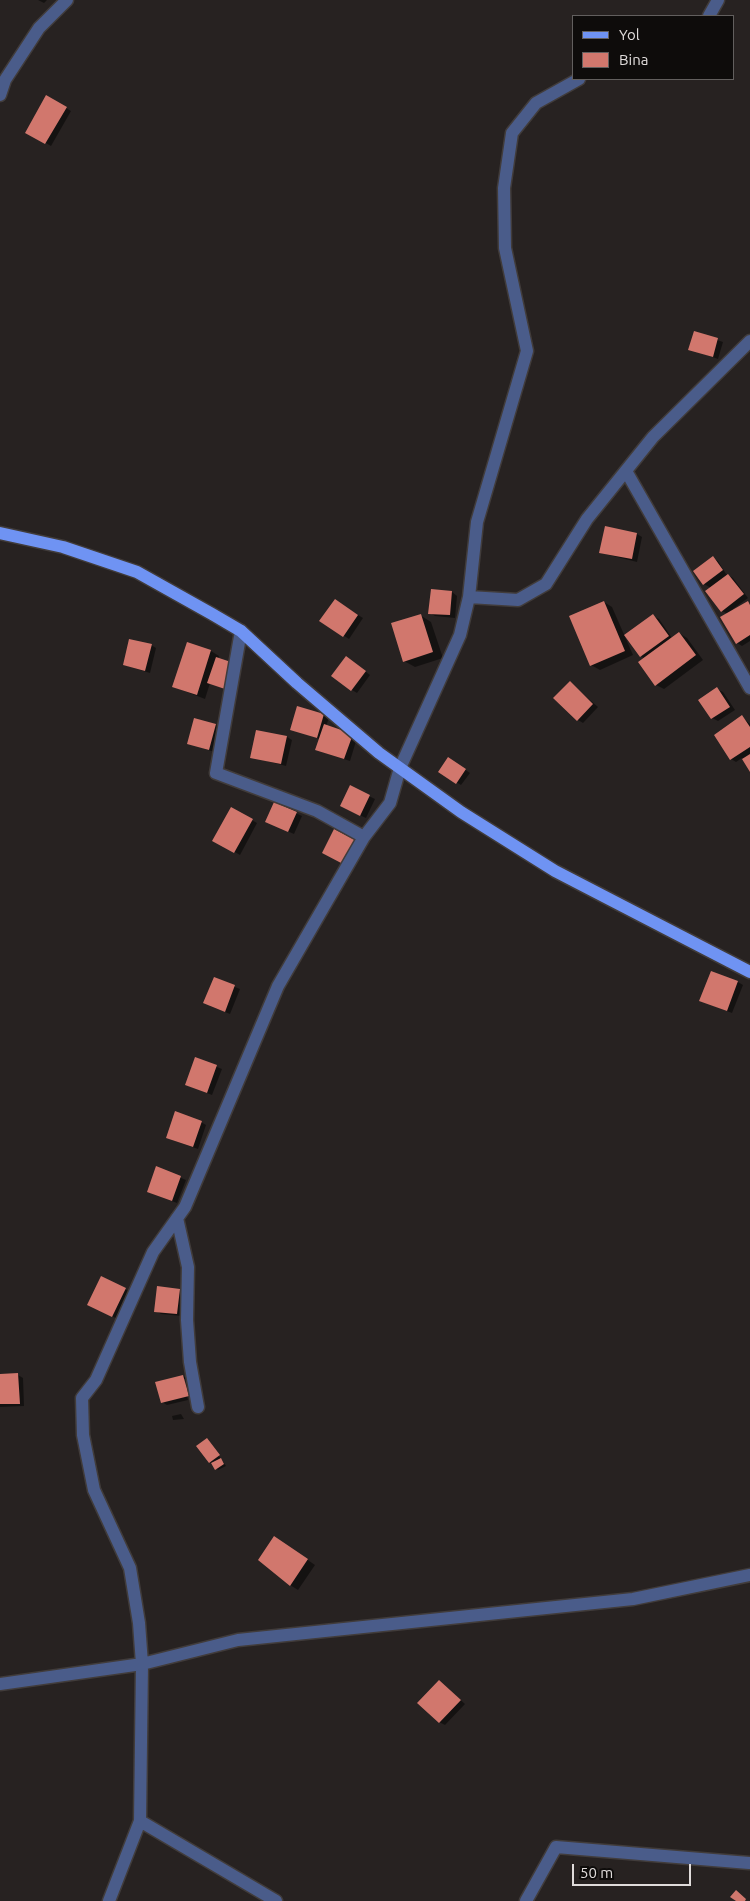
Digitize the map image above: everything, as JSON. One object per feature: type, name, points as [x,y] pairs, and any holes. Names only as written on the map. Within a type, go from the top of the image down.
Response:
[{"type":"main road","points":[[0,533],[63,547],[138,572],[241,631],[297,683],[379,752],[461,812],[555,871],[750,972]]},
{"type":"street","points":[[0,94],[5,80],[38,28],[66,0]]},
{"type":"street","points":[[710,15],[718,0]]},
{"type":"street","points":[[109,1901],[140,1821],[142,1664],[139,1624],[130,1568],[94,1490],[83,1434],[82,1398],[96,1380],[153,1252],[185,1207],[278,986],[364,837],[390,803],[400,768],[460,635],[469,597],[477,522],[527,351],[506,248],[504,188],[512,133],[536,103],[577,80]]},
{"type":"street","points":[[469,597],[518,600],[546,584],[587,519],[653,437],[750,341]]},
{"type":"street","points":[[626,471],[750,688]]},
{"type":"street","points":[[241,631],[216,773],[317,811],[364,837]]},
{"type":"street","points":[[177,1218],[188,1268],[187,1320],[190,1362],[198,1407]]},
{"type":"street","points":[[0,1684],[142,1664],[238,1640],[633,1599],[750,1575]]},
{"type":"street","points":[[140,1821],[276,1901]]},
{"type":"street","points":[[526,1901],[556,1846],[749,1863]]},
{"type":"building","points":[[46,95],[67,107],[45,144],[25,133]]},
{"type":"building","points":[[694,331],[718,338],[713,357],[688,350]]},
{"type":"building","points":[[605,526],[637,533],[632,559],[599,553]]},
{"type":"building","points":[[713,556],[723,570],[703,585],[693,571]]},
{"type":"building","points":[[728,574],[744,594],[721,612],[705,591]]},
{"type":"building","points":[[431,589],[452,591],[450,615],[428,614]]},
{"type":"building","points":[[335,599],[358,615],[343,637],[319,621]]},
{"type":"building","points":[[604,601],[625,651],[590,666],[569,616]]},
{"type":"building","points":[[748,601],[750,605],[750,635],[736,644],[720,617]]},
{"type":"building","points":[[421,614],[433,652],[403,662],[391,623]]},
{"type":"building","points":[[653,614],[669,636],[640,657],[624,635]]},
{"type":"building","points":[[679,632],[696,655],[655,686],[638,662]]},
{"type":"building","points":[[129,639],[152,644],[145,671],[123,665]]},
{"type":"building","points":[[187,642],[211,650],[197,695],[172,687]]},
{"type":"building","points":[[346,656],[366,671],[351,691],[331,676]]},
{"type":"building","points":[[216,657],[237,664],[228,690],[207,683]]},
{"type":"building","points":[[570,681],[593,704],[577,721],[553,698]]},
{"type":"building","points":[[717,687],[730,707],[711,719],[698,700]]},
{"type":"building","points":[[297,706],[324,714],[317,738],[290,730]]},
{"type":"building","points":[[742,715],[750,727],[750,747],[730,760],[714,735]]},
{"type":"building","points":[[194,718],[216,724],[209,750],[187,744]]},
{"type":"building","points":[[324,724],[353,734],[344,759],[315,750]]},
{"type":"building","points":[[256,730],[287,736],[281,764],[250,758]]},
{"type":"building","points":[[750,754],[750,772],[742,759]]},
{"type":"building","points":[[448,757],[466,769],[456,784],[438,772]]},
{"type":"building","points":[[350,785],[370,795],[360,816],[340,806]]},
{"type":"building","points":[[274,802],[297,812],[288,832],[265,822]]},
{"type":"building","points":[[231,807],[253,819],[234,853],[212,841]]},
{"type":"building","points":[[334,829],[355,840],[343,864],[322,853]]},
{"type":"building","points":[[711,971],[738,981],[727,1011],[699,1001]]},
{"type":"building","points":[[214,977],[235,985],[225,1012],[203,1003]]},
{"type":"building","points":[[195,1057],[217,1065],[207,1093],[185,1085]]},
{"type":"building","points":[[175,1111],[202,1121],[193,1147],[166,1138]]},
{"type":"building","points":[[156,1166],[181,1176],[172,1201],[147,1192]]},
{"type":"building","points":[[101,1276],[126,1288],[112,1317],[87,1305]]},
{"type":"building","points":[[157,1286],[180,1289],[177,1314],[154,1312]]},
{"type":"building","points":[[18,1373],[20,1404],[0,1404],[0,1374]]},
{"type":"building","points":[[183,1375],[189,1396],[161,1403],[155,1382]]},
{"type":"building","points":[[207,1438],[220,1455],[209,1463],[196,1446]]},
{"type":"building","points":[[221,1458],[224,1464],[215,1470],[211,1463]]},
{"type":"building","points":[[274,1536],[308,1559],[290,1586],[258,1560]]},
{"type":"building","points":[[439,1680],[461,1700],[439,1723],[417,1703]]},
{"type":"building","points":[[736,1890],[746,1899],[745,1901],[736,1901],[730,1897]]}]
